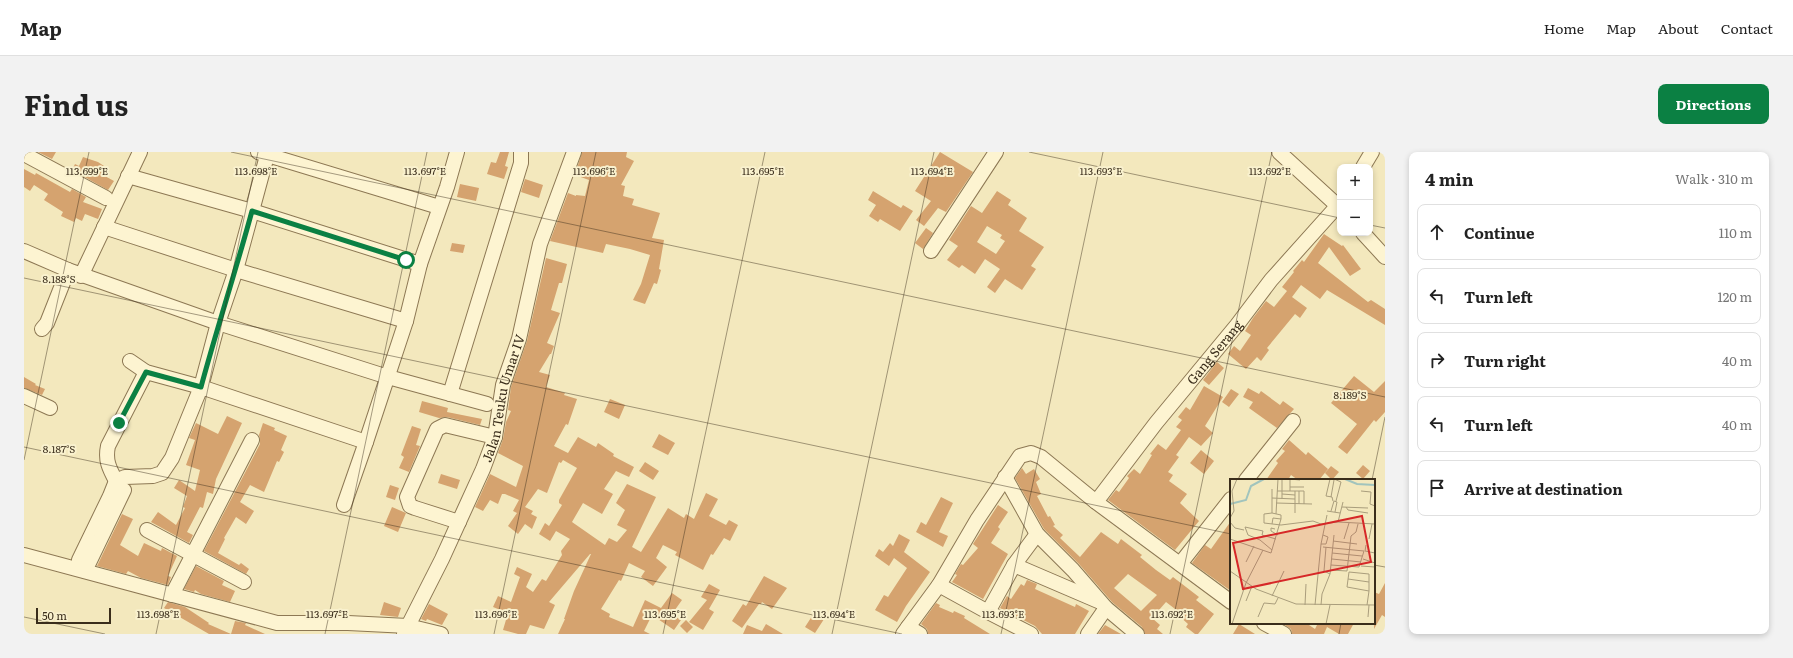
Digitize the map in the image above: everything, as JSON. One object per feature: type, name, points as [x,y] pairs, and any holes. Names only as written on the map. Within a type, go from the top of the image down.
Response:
[{"type":"street","points":[[81,276],[140,152]]},
{"type":"street","points":[[450,394],[521,164],[521,152]]},
{"type":"street","name":"Jalan Teuku Umar IV","points":[[406,630],[442,559],[483,469],[495,437],[503,385],[519,339],[540,244],[574,152]]},
{"type":"street","points":[[931,251],[996,152]]},
{"type":"street","points":[[1278,152],[1337,204]]},
{"type":"street","points":[[1365,164],[1372,152]]},
{"type":"street","points":[[82,566],[125,477],[153,476],[162,473],[172,458],[201,387],[218,323],[236,270],[252,211],[264,153],[439,207]]},
{"type":"street","points":[[344,505],[406,321],[420,264],[439,207],[448,186],[454,153]]},
{"type":"street","points":[[24,154],[106,198]]},
{"type":"street","points":[[128,176],[252,211],[420,264]]},
{"type":"street","name":"Gang Serang","points":[[1096,502],[1156,423],[1227,337],[1271,280],[1337,208]]},
{"type":"street","points":[[104,227],[236,270],[406,321]]},
{"type":"street","points":[[1366,236],[1385,257]]},
{"type":"street","points":[[24,251],[81,276],[218,323],[388,376],[487,404]]},
{"type":"street","points":[[42,329],[46,323],[68,270]]},
{"type":"street","points":[[130,361],[146,372],[201,387],[366,442]]},
{"type":"street","points":[[120,485],[109,468],[106,457],[108,446],[146,372]]},
{"type":"street","points":[[24,396],[50,408]]},
{"type":"street","points":[[1247,479],[1293,421]]},
{"type":"street","points":[[459,522],[410,506],[407,497],[437,430],[442,426],[449,426],[495,437]]},
{"type":"street","points":[[172,595],[252,440]]},
{"type":"street","points":[[910,632],[977,520],[1005,477],[1020,456],[1031,453],[1040,457],[1096,502],[1230,601]]},
{"type":"street","points":[[1005,477],[1037,534],[1073,570],[1104,605],[1137,634]]},
{"type":"street","points":[[1180,564],[1230,501]]},
{"type":"street","points":[[147,530],[244,582]]},
{"type":"street","points":[[988,612],[1014,565],[1037,534]]},
{"type":"street","points":[[24,555],[82,566],[275,626],[406,630],[441,634]]},
{"type":"street","points":[[1014,565],[1104,605]]},
{"type":"street","points":[[939,585],[1031,634]]},
{"type":"street","points":[[1088,634],[1104,605]]},
{"type":"street","points":[[1266,624],[1284,634]]},
{"type":"building","points":[[38,152],[56,152],[52,159]]},
{"type":"building","points":[[500,152],[509,152],[505,166],[508,167],[504,179],[487,174],[491,162],[496,163]]},
{"type":"building","points":[[582,152],[627,152],[626,157],[634,161],[621,185],[625,186],[623,196],[634,199],[632,205],[660,213],[652,238],[664,240],[659,269],[661,270],[657,284],[654,283],[645,304],[633,300],[641,284],[650,255],[606,244],[603,253],[550,241],[568,193],[576,196],[585,196],[589,180],[575,175]]},
{"type":"building","points":[[940,152],[973,172],[946,212],[938,208],[924,226],[916,220],[931,201],[915,191]]},
{"type":"building","points":[[83,157],[98,162],[107,168],[103,175],[114,181],[108,190],[72,170],[75,164],[79,166]]},
{"type":"building","points":[[24,169],[35,175],[36,173],[70,192],[72,189],[86,197],[83,202],[102,209],[98,219],[85,214],[82,221],[76,218],[74,222],[61,216],[63,212],[44,200],[48,194],[34,185],[30,191],[24,187]]},
{"type":"building","points":[[525,179],[543,185],[539,198],[521,192]]},
{"type":"building","points":[[460,184],[479,188],[476,201],[457,197]]},
{"type":"building","points":[[873,191],[901,208],[903,205],[913,211],[900,231],[880,219],[878,222],[869,216],[876,205],[868,200]]},
{"type":"building","points":[[997,191],[1011,200],[1008,205],[1027,218],[1019,231],[1044,247],[1031,266],[1036,269],[1022,290],[1005,279],[995,293],[987,287],[1000,269],[985,259],[975,274],[962,265],[959,268],[947,260],[958,246],[949,240],[971,206],[982,213]],"holes":[[[987,226],[1002,235],[1000,238],[1005,241],[996,254],[977,242]]]},
{"type":"building","points":[[926,228],[933,233],[923,249],[915,243]]},
{"type":"building","points":[[1324,234],[1342,246],[1343,245],[1361,269],[1350,276],[1329,247],[1318,263],[1368,302],[1371,300],[1385,309],[1385,325],[1327,290],[1320,299],[1301,285],[1292,297],[1307,308],[1300,318],[1295,314],[1267,348],[1269,350],[1261,361],[1257,357],[1246,369],[1228,354],[1234,346],[1240,351],[1251,335],[1245,331],[1253,318],[1266,301],[1274,307],[1287,291],[1282,287],[1302,260],[1304,262]]},
{"type":"building","points":[[452,243],[465,245],[463,253],[450,251]]},
{"type":"building","points":[[546,258],[567,264],[562,283],[559,283],[551,310],[560,313],[547,343],[554,346],[551,354],[539,372],[550,375],[546,387],[565,393],[564,395],[577,399],[568,425],[566,424],[554,446],[568,453],[578,437],[596,447],[598,443],[614,454],[613,456],[634,467],[629,477],[616,471],[604,489],[613,494],[602,514],[583,503],[572,522],[605,545],[609,538],[617,542],[627,530],[617,525],[625,510],[616,503],[627,484],[656,497],[632,547],[641,552],[668,508],[684,518],[686,514],[694,519],[706,493],[718,499],[709,516],[726,525],[729,520],[738,525],[730,541],[724,538],[713,555],[711,554],[703,570],[675,555],[677,552],[663,545],[656,558],[667,567],[653,586],[641,577],[645,571],[629,563],[621,581],[619,580],[601,609],[610,614],[609,617],[633,627],[645,600],[661,608],[672,593],[682,600],[672,614],[681,620],[674,630],[652,615],[644,631],[650,634],[558,634],[565,619],[574,591],[591,554],[549,602],[555,605],[544,629],[530,625],[526,634],[518,634],[503,630],[508,613],[493,607],[498,596],[511,602],[520,577],[514,574],[517,567],[532,574],[526,587],[533,592],[542,579],[546,581],[562,555],[561,551],[570,539],[556,531],[550,541],[539,534],[545,523],[549,526],[562,505],[559,503],[559,500],[577,468],[563,460],[561,463],[559,462],[547,493],[538,489],[525,507],[533,511],[531,514],[537,517],[532,529],[525,524],[518,534],[508,526],[517,513],[513,511],[519,500],[505,494],[502,494],[498,504],[490,500],[483,511],[475,507],[490,474],[516,487],[523,466],[498,453],[503,439],[506,422],[511,411],[508,410],[511,387],[527,341]]},
{"type":"building","points":[[1217,362],[1224,368],[1209,385],[1203,380]]},
{"type":"building","points":[[1354,376],[1374,392],[1385,381],[1385,412],[1376,422],[1374,420],[1347,454],[1338,447],[1357,424],[1331,403]]},
{"type":"building","points":[[24,377],[36,384],[35,385],[45,389],[42,395],[24,388]]},
{"type":"building","points":[[1204,386],[1223,397],[1205,426],[1213,433],[1201,446],[1189,437],[1176,455],[1179,457],[1168,472],[1173,475],[1169,481],[1187,494],[1180,503],[1199,521],[1175,550],[1108,500],[1116,490],[1119,492],[1129,478],[1127,476],[1134,469],[1140,474],[1152,455],[1150,454],[1158,444],[1166,450],[1181,430],[1176,427],[1182,420],[1178,417],[1186,407],[1190,410]]},
{"type":"building","points":[[1248,388],[1259,394],[1261,391],[1280,405],[1283,401],[1294,409],[1277,428],[1249,408],[1253,402],[1243,397]]},
{"type":"building","points":[[1231,389],[1239,394],[1229,407],[1222,402]]},
{"type":"building","points":[[610,399],[625,405],[619,419],[604,412]]},
{"type":"building","points":[[422,401],[448,408],[447,412],[482,419],[480,425],[447,417],[439,418],[419,412]]},
{"type":"building","points":[[227,416],[242,423],[216,479],[213,494],[207,492],[203,508],[200,507],[187,532],[193,535],[189,543],[151,522],[158,512],[176,525],[185,508],[183,507],[187,496],[174,488],[179,480],[195,491],[200,470],[186,465],[195,440],[189,438],[196,423],[218,434]]},
{"type":"building","points":[[263,423],[275,428],[274,430],[287,436],[281,450],[284,452],[279,462],[277,461],[264,492],[250,485],[240,502],[254,511],[246,524],[236,517],[224,538],[225,539],[218,553],[239,565],[241,563],[249,569],[246,574],[204,551],[260,444],[259,435]]},
{"type":"building","points":[[412,426],[421,429],[416,445],[420,446],[409,472],[399,468],[404,457],[401,455]]},
{"type":"building","points":[[659,434],[675,443],[668,455],[652,447]]},
{"type":"building","points":[[1289,440],[1306,455],[1308,452],[1328,469],[1320,479],[1297,479],[1291,475],[1289,479],[1267,479],[1278,463],[1276,461],[1285,451],[1282,449]]},
{"type":"building","points":[[1201,450],[1214,461],[1204,474],[1190,463]]},
{"type":"building","points":[[645,462],[659,471],[653,480],[639,471]]},
{"type":"building","points":[[1363,465],[1370,471],[1363,479],[1356,473]]},
{"type":"building","points":[[1331,466],[1339,472],[1333,479],[1325,473]]},
{"type":"building","points":[[1022,468],[1026,474],[1034,469],[1040,479],[1036,482],[1041,494],[1037,496],[1048,517],[1050,516],[1055,525],[1053,526],[1063,535],[1060,538],[1080,557],[1101,532],[1118,544],[1121,539],[1142,555],[1140,557],[1156,570],[1170,580],[1173,577],[1199,597],[1196,600],[1214,614],[1198,634],[1195,634],[1186,627],[1188,624],[1177,614],[1179,612],[1166,602],[1152,618],[1160,625],[1157,629],[1163,634],[1145,634],[1142,627],[1112,602],[1079,564],[1044,529],[1015,478]],"holes":[[[1128,574],[1157,595],[1141,611],[1114,588]]]},
{"type":"building","points":[[441,474],[460,480],[457,489],[438,483]]},
{"type":"building","points":[[390,485],[399,488],[395,500],[386,497]]},
{"type":"building","points":[[941,497],[953,503],[939,532],[948,536],[943,547],[916,532],[921,522],[926,525]]},
{"type":"building","points":[[998,505],[1008,512],[998,527],[1000,529],[991,543],[1008,554],[983,599],[952,582],[957,575],[955,574],[961,564],[963,565],[978,548],[973,544]]},
{"type":"building","points":[[392,507],[406,513],[398,532],[384,526]]},
{"type":"building","points":[[122,514],[133,519],[120,545],[138,556],[144,543],[161,551],[162,548],[177,556],[168,576],[171,577],[168,585],[141,578],[128,571],[126,574],[97,566]]},
{"type":"building","points":[[1230,522],[1230,590],[1192,563],[1205,545],[1211,549]]},
{"type":"building","points":[[899,534],[910,540],[904,552],[930,572],[906,606],[897,622],[875,610],[884,595],[888,597],[907,568],[894,558],[889,566],[875,556],[879,549],[883,552],[890,543],[893,546]]},
{"type":"building","points":[[196,566],[224,581],[222,585],[235,591],[230,602],[201,594],[195,590],[194,592],[184,589]]},
{"type":"building","points":[[764,576],[787,588],[772,609],[762,602],[759,604],[742,628],[732,621],[743,604],[746,606]]},
{"type":"building","points":[[1027,580],[1037,584],[1035,589],[1075,607],[1076,604],[1089,611],[1075,634],[1042,634],[1035,626],[1000,608],[1007,596],[1011,599],[1021,584],[1024,586]]},
{"type":"building","points":[[1385,583],[1385,617],[1382,615],[1374,629],[1375,592],[1379,594]]},
{"type":"building","points":[[709,584],[720,590],[709,609],[714,612],[703,630],[689,622],[707,600],[701,597]]},
{"type":"building","points":[[168,602],[185,607],[209,623],[208,624],[231,634],[209,634],[164,608]]},
{"type":"building","points":[[384,602],[401,608],[398,617],[380,615]]},
{"type":"building","points":[[936,603],[940,605],[939,607],[965,616],[964,618],[990,634],[928,634],[927,629],[921,624]]},
{"type":"building","points":[[429,604],[448,614],[442,625],[427,619],[426,621],[421,619]]},
{"type":"building","points":[[816,610],[826,616],[815,633],[805,627]]},
{"type":"building","points":[[686,620],[693,627],[687,633],[680,626]]},
{"type":"building","points":[[235,621],[246,623],[245,625],[265,634],[231,634]]},
{"type":"building","points":[[766,624],[783,634],[743,634],[747,625],[762,631]]},
{"type":"building","points":[[1239,624],[1255,634],[1233,634]]},
{"type":"building","points":[[1284,624],[1308,624],[1315,629],[1318,624],[1353,624],[1348,634],[1339,634],[1327,627],[1324,634],[1292,634],[1291,629]]},
{"type":"building","points":[[1105,625],[1121,634],[1098,634]]},
{"type":"route","points":[[119,423],[146,372],[201,387],[218,323],[236,270],[252,211],[406,260]]}]
